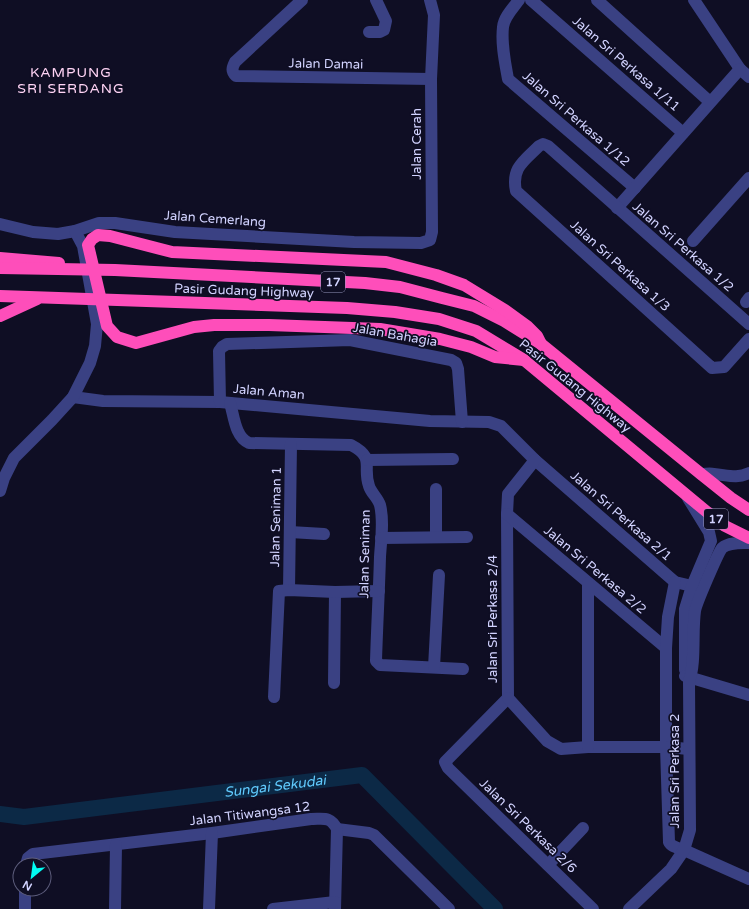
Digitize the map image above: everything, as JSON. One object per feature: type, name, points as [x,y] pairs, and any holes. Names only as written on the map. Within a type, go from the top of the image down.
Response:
[{"type":"highway","points":[[524,360],[495,358],[471,347],[440,339],[372,329],[268,325],[214,325],[194,327],[136,343],[117,337],[107,326],[88,245],[92,239],[98,235],[110,236],[172,252],[386,262],[436,275],[464,285],[505,310],[527,326],[537,336],[541,344]]},
{"type":"highway","points":[[0,252],[64,267]]},
{"type":"highway","points":[[0,258],[30,259]]},
{"type":"highway","name":"Pasir Gudang Highway","points":[[0,268],[64,267],[357,283],[400,287],[474,306],[504,321],[541,344],[731,498],[749,510]]},
{"type":"highway","name":"Pasir Gudang Highway","points":[[0,296],[347,308],[395,312],[439,319],[476,331],[524,360],[707,512],[726,526],[749,538]]},
{"type":"highway","points":[[0,316],[40,298]]},
{"type":"street","name":"Jalan Damai","points":[[302,0],[235,62],[232,68],[233,73],[236,76],[431,79]]},
{"type":"street","points":[[369,32],[380,32],[384,30],[386,20],[376,0]]},
{"type":"street","name":"Jalan Cerah","points":[[430,0],[434,16],[431,79],[432,232],[430,240]]},
{"type":"street","name":"Jalan Sri Perkasa 1/12","points":[[520,0],[508,15],[503,26],[504,52],[508,78],[634,188]]},
{"type":"street","name":"Jalan Sri Perkasa 1/11","points":[[531,0],[683,133]]},
{"type":"street","points":[[597,0],[710,102]]},
{"type":"street","points":[[694,0],[740,69],[749,77]]},
{"type":"street","name":"Jalan Sri Perkasa 1/2","points":[[617,208],[740,69]]},
{"type":"street","name":"Jalan Sri Perkasa 1/2","points":[[542,144],[548,146],[749,324]]},
{"type":"street","name":"Jalan Sri Perkasa 1/3","points":[[542,144],[520,165],[515,174],[514,181],[516,190],[522,196],[712,368],[724,367],[749,339]]},
{"type":"street","points":[[693,241],[749,178]]},
{"type":"street","name":"Jalan Cemerlang","points":[[0,224],[33,232],[58,234],[75,231],[99,223],[115,223],[175,232],[354,242],[421,243],[430,240]]},
{"type":"street","points":[[0,491],[4,478],[14,458],[73,397],[90,363],[95,346],[97,324],[83,246],[75,231]]},
{"type":"street","name":"Jalan Bahagia","points":[[225,402],[220,352],[222,347],[227,344],[350,340],[451,360],[456,363],[458,369],[462,422]]},
{"type":"street","name":"Jalan Aman","points":[[73,397],[103,402],[225,402],[430,421],[489,422]]},
{"type":"street","points":[[225,402],[240,436],[244,441],[249,443],[351,445],[361,450],[367,460],[454,459]]},
{"type":"street","name":"Jalan Sri Perkasa 2/1","points":[[489,422],[501,426],[535,460],[675,582],[692,586]]},
{"type":"street","name":"Jalan Seniman 1","points":[[274,697],[290,532],[291,444]]},
{"type":"street","name":"Jalan Seniman","points":[[367,460],[369,487],[379,503],[381,510],[376,662],[377,664],[463,669]]},
{"type":"street","name":"Jalan Sri Perkasa 2/4","points":[[445,762],[508,698],[508,494],[535,460]]},
{"type":"street","points":[[701,474],[715,474],[732,477],[743,476],[749,473]]},
{"type":"street","points":[[436,489],[436,537]]},
{"type":"street","name":"Jalan Sri Perkasa 2","points":[[687,495],[709,532],[711,540],[692,586],[685,609],[684,654],[688,678]]},
{"type":"street","name":"Jalan Sri Perkasa 2/2","points":[[507,514],[666,648]]},
{"type":"street","points":[[290,532],[324,534]]},
{"type":"street","points":[[381,538],[467,537]]},
{"type":"street","name":"Jalan Sri Perkasa 2","points":[[629,909],[671,869],[684,850],[690,830],[688,678],[695,609],[722,548],[730,544],[749,543]]},
{"type":"street","points":[[434,667],[439,575]]},
{"type":"street","points":[[675,582],[668,617],[666,648],[666,747],[669,842],[674,846],[749,879]]},
{"type":"street","points":[[588,583],[588,747]]},
{"type":"street","points":[[284,591],[379,591]]},
{"type":"street","points":[[334,684],[335,592]]},
{"type":"street","points":[[688,678],[749,695]]},
{"type":"street","points":[[508,698],[547,741],[561,749],[588,747],[666,747],[689,749]]},
{"type":"street","name":"Jalan Sri Perkasa 2/6","points":[[445,762],[448,768],[593,909]]},
{"type":"street","name":"Jalan Titiwangsa 12","points":[[29,857],[33,854],[212,833],[311,819],[326,819],[333,822],[337,829],[374,835],[449,909]]},
{"type":"street","points":[[548,865],[583,828]]},
{"type":"street","points":[[273,909],[335,906],[337,829]]},
{"type":"street","points":[[209,909],[212,833]]},
{"type":"street","points":[[115,909],[116,844]]},
{"type":"street","points":[[25,897],[25,909]]},
{"type":"waterway","name":"Sungai Sekudai","points":[[0,814],[24,817],[362,775],[495,909]]},
{"type":"district","name":"KAMPUNG SRI SERDANG","points":[[71,80]]}]
